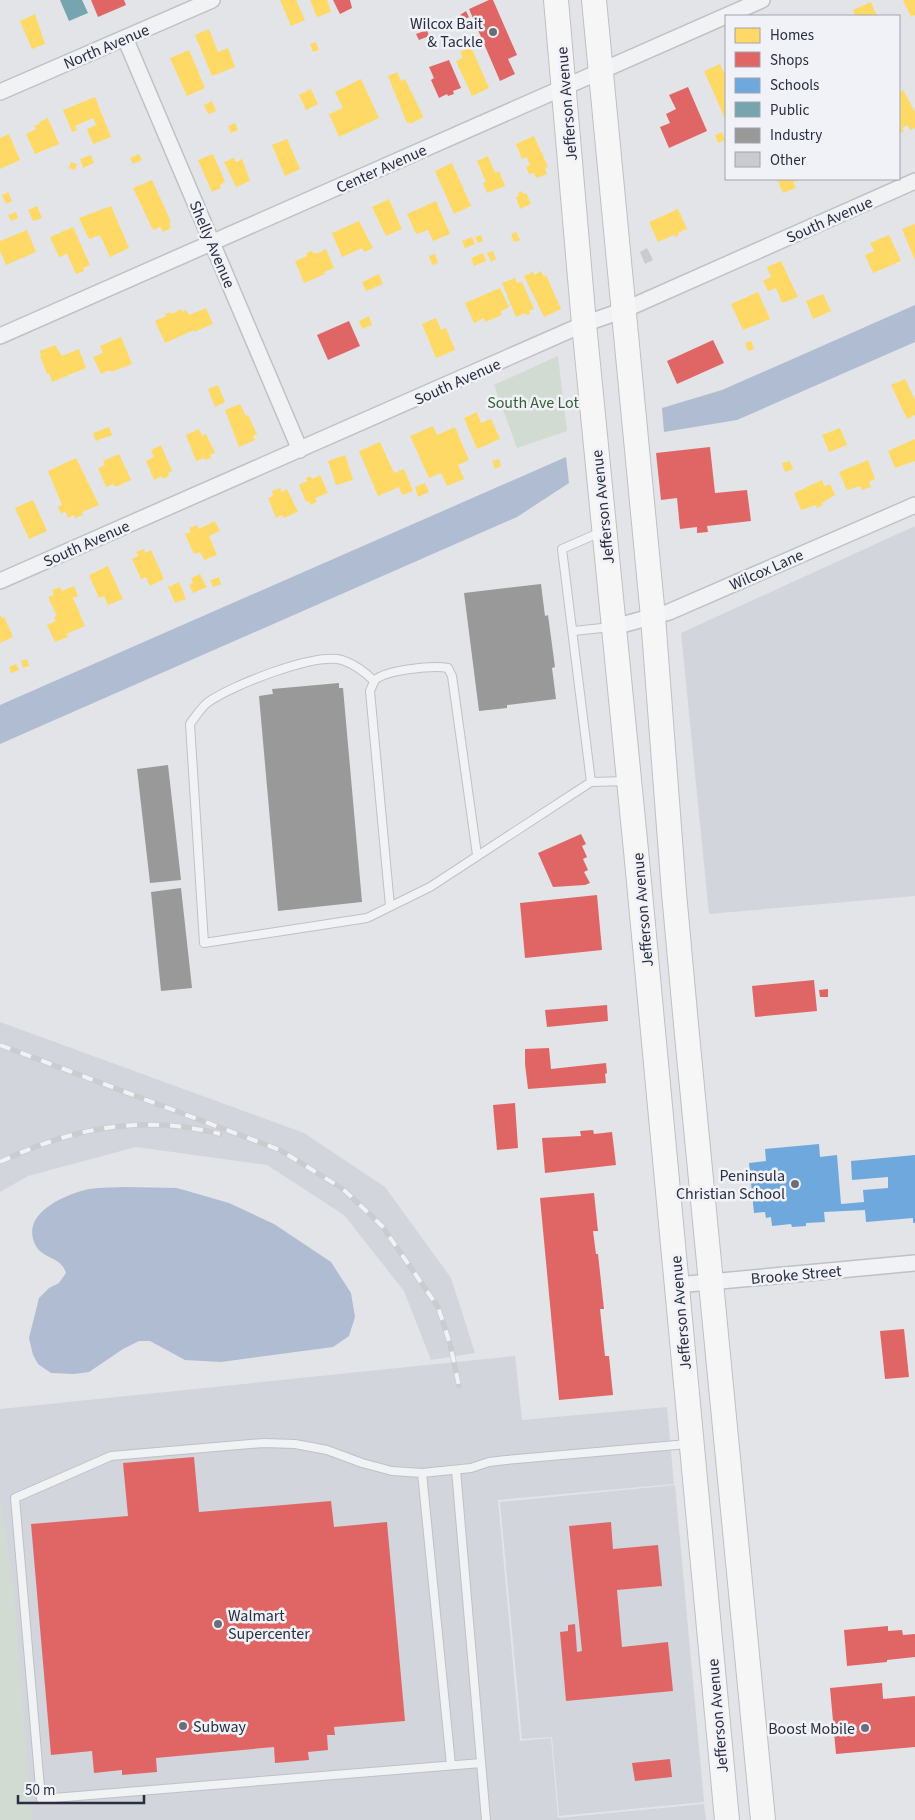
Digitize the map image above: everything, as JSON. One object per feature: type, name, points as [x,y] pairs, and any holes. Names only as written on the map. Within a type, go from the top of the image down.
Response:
[{"type":"main road","name":"Jefferson Avenue","points":[[556,0],[584,324],[727,1820]]},
{"type":"main road","name":"Jefferson Avenue","points":[[594,0],[653,617],[674,893],[763,1820]]},
{"type":"street","name":"North Avenue","points":[[0,92],[212,0]]},
{"type":"street","name":"Center Avenue","points":[[728,15],[762,0]]},
{"type":"street","name":"Center Avenue","points":[[0,336],[725,16]]},
{"type":"street","name":"Shelly Avenue","points":[[125,38],[300,450]]},
{"type":"street","name":"South Avenue","points":[[0,580],[584,324],[624,310],[915,181]]},
{"type":"street","name":"Wilcox Lane","points":[[614,627],[653,617],[915,505]]},
{"type":"street","name":"Brooke Street","points":[[677,1285],[915,1263]]},
{"type":"lane","points":[[591,782],[574,630],[562,549],[605,530]]},
{"type":"lane","points":[[574,630],[614,627]]},
{"type":"lane","points":[[374,681],[362,670],[341,660],[319,660],[253,679],[206,703],[190,724],[204,943],[367,918],[430,887],[591,782],[629,781]]},
{"type":"lane","points":[[390,906],[370,690],[374,681],[384,674],[438,666],[448,668],[452,676],[478,855]]},
{"type":"lane","points":[[481,1763],[41,1800],[15,1498],[111,1456],[263,1443],[295,1444],[327,1450],[392,1471],[422,1473],[471,1468],[490,1462],[506,1460],[692,1444]]},
{"type":"lane","points":[[456,1470],[486,1820]]},
{"type":"lane","points":[[422,1473],[451,1765]]},
{"type":"shaded area","points":[[915,526],[915,896],[709,914],[681,633]]},
{"type":"shaded area","points":[[0,1022],[304,1133],[385,1187],[451,1278],[475,1353],[431,1360],[404,1291],[344,1215],[267,1165],[136,1147],[28,1176],[0,1192]]},
{"type":"shaded area","points":[[515,1356],[522,1420],[667,1407],[674,1484],[498,1500],[520,1741],[551,1738],[558,1818],[704,1804],[706,1820],[27,1820],[0,1525],[0,1409]]},
{"type":"shaded area","points":[[675,1485],[704,1802],[559,1816],[552,1737],[522,1739],[500,1502]]},
{"type":"green space","name":"South Ave Lot","points":[[558,356],[567,431],[517,448],[494,385]]},
{"type":"green space","points":[[0,1496],[13,1583],[32,1820],[0,1820]]},
{"type":"water","points":[[915,305],[915,342],[737,420],[664,432],[662,408],[722,390]]},
{"type":"water","points":[[566,457],[569,483],[517,517],[0,744],[0,705]]},
{"type":"water","points":[[123,1187],[177,1188],[229,1203],[274,1224],[331,1262],[351,1293],[355,1317],[349,1336],[333,1347],[221,1362],[185,1360],[150,1341],[139,1341],[123,1349],[89,1372],[74,1374],[51,1373],[38,1364],[33,1355],[29,1338],[39,1298],[49,1288],[59,1283],[66,1273],[61,1264],[43,1253],[36,1246],[32,1235],[33,1225],[38,1216],[46,1209],[65,1197],[89,1189]]},
{"type":"building: Homes","points":[[280,0],[296,0],[305,20],[291,26]]},
{"type":"building: Homes","points":[[310,0],[327,0],[331,12],[317,17]]},
{"type":"building: Homes","points":[[903,0],[915,0],[915,15],[911,17]]},
{"type":"building: Homes","points":[[871,2],[877,15],[855,15],[853,10]]},
{"type":"building: Homes","points":[[35,14],[45,44],[32,49],[20,21]]},
{"type":"building: Homes","points":[[209,29],[218,52],[228,48],[235,67],[212,76],[195,35]]},
{"type":"building: Homes","points":[[316,42],[319,50],[313,52],[310,44]]},
{"type":"building: Homes","points":[[471,47],[489,88],[472,96],[456,61],[463,58],[460,52]]},
{"type":"building: Homes","points":[[189,50],[205,88],[187,96],[170,58]]},
{"type":"building: Homes","points":[[720,64],[725,75],[725,119],[704,71]]},
{"type":"building: Homes","points":[[397,72],[401,81],[405,79],[423,116],[410,124],[409,122],[407,123],[388,76]]},
{"type":"building: Homes","points":[[361,79],[379,118],[339,137],[329,114],[343,108],[335,92]]},
{"type":"building: Homes","points":[[311,89],[318,104],[306,110],[299,95]]},
{"type":"building: Homes","points":[[903,90],[915,112],[915,128],[910,130],[908,125],[902,128],[904,132],[900,134],[900,92]]},
{"type":"building: Homes","points":[[95,97],[111,137],[93,144],[87,129],[96,125],[93,118],[75,126],[77,130],[72,132],[63,110]]},
{"type":"building: Homes","points":[[212,101],[216,111],[208,114],[204,105]]},
{"type":"building: Homes","points":[[48,118],[59,144],[35,154],[26,134],[36,129],[34,126],[40,124],[39,122]]},
{"type":"building: Homes","points":[[235,123],[238,130],[231,133],[228,126]]},
{"type":"building: Homes","points":[[722,132],[725,140],[718,143],[715,135]]},
{"type":"building: Homes","points":[[9,134],[20,160],[0,169],[0,138]]},
{"type":"building: Homes","points":[[534,136],[548,167],[545,168],[547,174],[536,178],[534,173],[529,174],[526,167],[530,165],[527,157],[522,159],[516,144]]},
{"type":"building: Homes","points":[[287,139],[300,169],[285,176],[272,145]]},
{"type":"building: Homes","points":[[139,154],[142,160],[133,164],[130,158]]},
{"type":"building: Homes","points":[[213,154],[225,182],[220,185],[221,188],[212,192],[198,160]]},
{"type":"building: Homes","points":[[91,155],[94,163],[83,168],[80,159]]},
{"type":"building: Homes","points":[[488,156],[495,173],[499,171],[505,186],[487,193],[483,183],[486,182],[477,161]]},
{"type":"building: Homes","points":[[234,158],[236,162],[242,159],[250,181],[236,187],[224,162]]},
{"type":"building: Homes","points":[[71,162],[77,164],[75,170],[69,168]]},
{"type":"building: Homes","points":[[452,163],[471,206],[454,214],[435,171]]},
{"type":"building: Homes","points":[[152,180],[171,222],[169,223],[171,228],[163,232],[160,227],[153,230],[133,188]]},
{"type":"building: Homes","points":[[777,180],[799,180],[793,182],[796,188],[783,193]]},
{"type":"building: Homes","points":[[522,191],[523,194],[526,193],[531,204],[520,209],[516,197]]},
{"type":"building: Homes","points":[[8,192],[12,201],[6,204],[2,195]]},
{"type":"building: Homes","points":[[389,199],[402,229],[386,236],[372,207]]},
{"type":"building: Homes","points":[[436,201],[450,234],[433,241],[428,230],[416,234],[407,214]]},
{"type":"building: Homes","points":[[37,206],[42,218],[33,221],[28,210]]},
{"type":"building: Homes","points":[[111,206],[129,248],[110,257],[100,235],[89,239],[79,218]]},
{"type":"building: Homes","points":[[678,209],[687,229],[678,233],[679,235],[675,237],[674,235],[658,242],[649,222]]},
{"type":"building: Homes","points":[[16,212],[18,218],[11,221],[8,215]]},
{"type":"building: Homes","points":[[359,221],[373,248],[364,252],[362,248],[342,257],[332,233]]},
{"type":"building: Homes","points":[[915,224],[915,260],[902,229]]},
{"type":"building: Homes","points":[[73,227],[90,265],[83,268],[84,271],[76,274],[67,254],[59,257],[50,237]]},
{"type":"building: Homes","points":[[27,230],[36,252],[6,265],[0,251],[0,241]]},
{"type":"building: Homes","points":[[516,232],[520,240],[514,242],[511,234]]},
{"type":"building: Homes","points":[[481,235],[483,241],[478,243],[475,237]]},
{"type":"building: Homes","points":[[889,235],[901,261],[873,273],[865,255],[874,251],[870,243]]},
{"type":"building: Homes","points":[[472,237],[475,244],[465,248],[462,241]]},
{"type":"building: Homes","points":[[326,249],[334,268],[304,283],[295,261],[307,256],[306,253],[312,251],[316,254]]},
{"type":"building: Homes","points":[[493,251],[496,259],[491,262],[487,253]]},
{"type":"building: Homes","points":[[483,253],[486,261],[474,266],[471,258]]},
{"type":"building: Homes","points":[[435,254],[438,263],[432,265],[429,256]]},
{"type":"building: Homes","points":[[781,261],[798,297],[782,303],[776,288],[768,291],[763,281],[771,277],[767,267]]},
{"type":"building: Homes","points":[[541,271],[544,277],[546,275],[561,309],[544,317],[524,276],[533,272],[534,275]]},
{"type":"building: Homes","points":[[379,274],[383,284],[366,291],[362,282]]},
{"type":"building: Homes","points":[[515,278],[517,283],[522,282],[534,309],[529,311],[530,314],[527,315],[525,313],[516,317],[502,283]]},
{"type":"building: Homes","points":[[500,288],[509,307],[501,311],[502,315],[485,322],[484,318],[474,323],[465,303]]},
{"type":"building: Homes","points":[[758,292],[770,319],[743,330],[731,304]]},
{"type":"building: Homes","points":[[823,294],[831,311],[813,319],[806,301]]},
{"type":"building: Homes","points":[[206,308],[213,324],[165,343],[155,321],[166,316],[165,314],[170,312],[171,314],[181,309],[182,312],[186,310],[189,315]]},
{"type":"building: Homes","points":[[369,316],[372,325],[362,329],[359,321]]},
{"type":"building: Homes","points":[[436,318],[441,330],[446,328],[455,350],[436,358],[422,324]]},
{"type":"building: Homes","points":[[121,337],[132,364],[101,374],[93,357],[103,353],[100,346]]},
{"type":"building: Homes","points":[[751,341],[754,349],[748,351],[745,343]]},
{"type":"building: Homes","points":[[55,345],[62,356],[79,349],[86,368],[52,382],[40,356],[40,351]]},
{"type":"building: Homes","points":[[905,379],[915,400],[915,415],[907,419],[891,385]]},
{"type":"building: Homes","points":[[218,385],[225,402],[215,407],[208,389]]},
{"type":"building: Homes","points":[[240,404],[246,416],[248,415],[257,434],[253,436],[255,440],[239,447],[225,410]]},
{"type":"building: Homes","points":[[477,412],[481,423],[491,419],[500,439],[477,449],[464,418]]},
{"type":"building: Homes","points":[[433,426],[437,435],[455,427],[469,460],[458,465],[464,479],[447,486],[441,473],[429,478],[410,436]]},
{"type":"building: Homes","points":[[109,427],[112,435],[96,441],[93,433]]},
{"type":"building: Homes","points":[[840,428],[847,445],[829,452],[822,435]]},
{"type":"building: Homes","points":[[199,429],[202,436],[206,434],[215,453],[210,455],[211,458],[196,461],[186,435]]},
{"type":"building: Homes","points":[[915,439],[915,461],[895,468],[888,451]]},
{"type":"building: Homes","points":[[380,442],[394,473],[404,469],[413,491],[402,495],[399,487],[378,496],[359,451]]},
{"type":"building: Homes","points":[[161,445],[172,471],[168,473],[169,476],[163,479],[162,476],[154,480],[146,461],[154,457],[151,450]]},
{"type":"building: Homes","points":[[119,454],[131,480],[115,487],[113,484],[106,487],[98,468],[105,465],[103,461]]},
{"type":"building: Homes","points":[[345,455],[353,480],[336,485],[328,461]]},
{"type":"building: Homes","points":[[76,458],[99,505],[82,512],[83,515],[75,518],[74,515],[68,518],[65,511],[61,514],[58,507],[62,505],[48,471]]},
{"type":"building: Homes","points":[[499,459],[501,466],[495,469],[492,461]]},
{"type":"building: Homes","points":[[868,460],[875,479],[869,482],[871,487],[862,490],[860,486],[847,490],[839,472]]},
{"type":"building: Homes","points":[[790,461],[793,469],[785,472],[782,463]]},
{"type":"building: Homes","points":[[320,475],[328,493],[315,498],[317,502],[311,505],[309,501],[306,502],[299,485],[307,481],[306,478],[310,476],[312,479]]},
{"type":"building: Homes","points":[[822,480],[824,486],[830,484],[835,495],[817,508],[816,505],[801,510],[794,493]]},
{"type":"building: Homes","points":[[425,483],[429,492],[418,497],[415,487]]},
{"type":"building: Homes","points":[[280,488],[282,492],[287,489],[298,512],[284,518],[282,515],[276,518],[268,498],[273,496],[272,491]]},
{"type":"building: Homes","points":[[33,500],[47,531],[29,539],[15,508]]},
{"type":"building: Homes","points":[[215,521],[220,531],[209,536],[217,555],[204,560],[200,552],[194,554],[185,534],[191,532],[189,528],[197,525],[199,529]]},
{"type":"building: Homes","points":[[144,549],[145,553],[151,550],[164,579],[150,586],[146,577],[141,579],[132,559],[138,556],[136,552]]},
{"type":"building: Homes","points":[[108,566],[123,599],[108,605],[104,596],[99,598],[89,575]]},
{"type":"building: Homes","points":[[200,574],[207,587],[193,593],[189,585],[193,583],[191,578]]},
{"type":"building: Homes","points":[[219,577],[221,584],[213,587],[210,580]]},
{"type":"building: Homes","points":[[179,582],[186,599],[175,603],[168,587]]},
{"type":"building: Homes","points":[[74,586],[78,596],[73,598],[85,626],[66,634],[68,637],[55,642],[47,625],[56,621],[54,617],[56,614],[48,597],[54,595],[52,590],[60,587],[62,591]]},
{"type":"building: Homes","points":[[0,615],[2,618],[4,617],[13,637],[0,643]]},
{"type":"building: Homes","points":[[27,659],[29,666],[23,668],[21,661]]},
{"type":"building: Homes","points":[[16,664],[19,670],[11,673],[9,667]]},
{"type":"building: Shops","points":[[91,0],[124,0],[126,5],[98,17]]},
{"type":"building: Shops","points":[[333,0],[350,0],[352,8],[340,14]]},
{"type":"building: Shops","name":"Wilcox Bait & Tackle","points":[[493,0],[517,55],[508,59],[515,74],[500,81],[469,9]]},
{"type":"building: Shops","points":[[466,11],[469,17],[463,20],[460,15]]},
{"type":"building: Shops","points":[[427,30],[429,36],[419,40],[416,34]]},
{"type":"building: Shops","points":[[449,60],[461,88],[453,91],[454,94],[448,96],[447,94],[439,98],[431,80],[434,78],[429,67]]},
{"type":"building: Shops","points":[[688,87],[707,131],[669,148],[660,127],[670,123],[666,114],[676,109],[669,95]]},
{"type":"building: Shops","points":[[349,321],[360,346],[328,360],[317,335]]},
{"type":"building: Shops","points":[[713,340],[724,363],[677,384],[667,361]]},
{"type":"building: Shops","points":[[710,447],[715,493],[747,490],[751,521],[707,526],[708,532],[697,533],[697,527],[680,529],[677,498],[661,500],[656,453]]},
{"type":"building: Shops","points":[[581,834],[586,844],[582,846],[587,857],[583,859],[588,870],[584,872],[590,883],[553,887],[538,853]]},
{"type":"building: Shops","points":[[597,895],[602,950],[525,958],[520,903]]},
{"type":"building: Shops","points":[[814,980],[817,1011],[755,1017],[752,986]]},
{"type":"building: Shops","points":[[828,989],[828,997],[820,997],[819,990]]},
{"type":"building: Shops","points":[[607,1005],[608,1021],[547,1027],[545,1010]]},
{"type":"building: Shops","points":[[549,1048],[551,1069],[606,1063],[606,1083],[528,1089],[525,1049]]},
{"type":"building: Shops","points":[[515,1103],[518,1148],[497,1150],[493,1105]]},
{"type":"building: Shops","points":[[593,1130],[594,1134],[612,1132],[616,1165],[545,1173],[542,1138],[581,1136],[580,1131]]},
{"type":"building: Shops","points":[[594,1193],[598,1231],[593,1231],[596,1254],[598,1254],[604,1309],[600,1309],[605,1356],[609,1356],[613,1395],[559,1400],[540,1198]]},
{"type":"building: Shops","points":[[904,1329],[909,1377],[885,1379],[880,1331]]},
{"type":"building: Shops","name":"Walmart Supercenter","points":[[194,1457],[199,1512],[331,1501],[334,1527],[387,1522],[405,1721],[334,1727],[335,1735],[327,1735],[328,1750],[308,1752],[309,1760],[275,1763],[274,1747],[156,1758],[157,1772],[122,1775],[122,1770],[94,1773],[92,1751],[51,1755],[31,1524],[128,1516],[123,1463]]},
{"type":"building: Shops","points":[[611,1522],[613,1549],[658,1545],[662,1586],[617,1590],[622,1647],[668,1642],[673,1691],[566,1701],[560,1632],[568,1631],[568,1625],[575,1624],[577,1652],[582,1651],[569,1526]]},
{"type":"building: Shops","points":[[888,1626],[888,1631],[902,1630],[903,1635],[915,1634],[915,1657],[847,1666],[844,1630]]},
{"type":"building: Shops","points":[[882,1683],[883,1699],[915,1696],[915,1747],[836,1754],[830,1688]]},
{"type":"building: Shops","points":[[670,1759],[672,1777],[635,1781],[632,1763]]},
{"type":"building: Schools","name":"Peninsula Christian School","points":[[819,1144],[820,1157],[837,1155],[841,1204],[864,1202],[863,1190],[888,1188],[888,1177],[852,1180],[851,1161],[915,1155],[915,1223],[913,1223],[913,1218],[866,1222],[865,1210],[824,1212],[825,1222],[806,1223],[806,1226],[792,1227],[791,1224],[772,1226],[771,1217],[766,1218],[765,1212],[754,1213],[749,1163],[766,1161],[765,1149]]},
{"type":"building: Public","points":[[60,0],[82,0],[88,13],[69,21]]},
{"type":"building: Industry","points":[[541,584],[545,616],[548,615],[555,667],[552,668],[556,699],[507,705],[507,708],[479,711],[464,593]]},
{"type":"building: Industry","points":[[339,683],[339,688],[343,688],[362,902],[278,911],[259,696],[273,694],[272,689]]},
{"type":"building: Industry","points":[[168,765],[181,880],[150,883],[137,769]]},
{"type":"building: Industry","points":[[181,888],[192,988],[161,991],[151,892]]},
{"type":"building: Other","points":[[647,248],[653,260],[645,264],[640,252]]},
{"type":"railway","points":[[0,1045],[280,1150],[343,1189],[382,1226],[438,1307],[450,1344],[459,1386]]},
{"type":"railway","points":[[0,1162],[54,1140],[108,1128],[135,1125],[163,1125],[220,1134]]},
{"type":"place","name":"Wilcox Bait & Tackle","points":[[493,32]]},
{"type":"place","name":"Peninsula Christian School","points":[[795,1184]]},
{"type":"place","name":"Walmart Supercenter","points":[[218,1624]]},
{"type":"place","name":"Subway","points":[[183,1726]]},
{"type":"place","name":"Boost Mobile","points":[[865,1728]]}]
